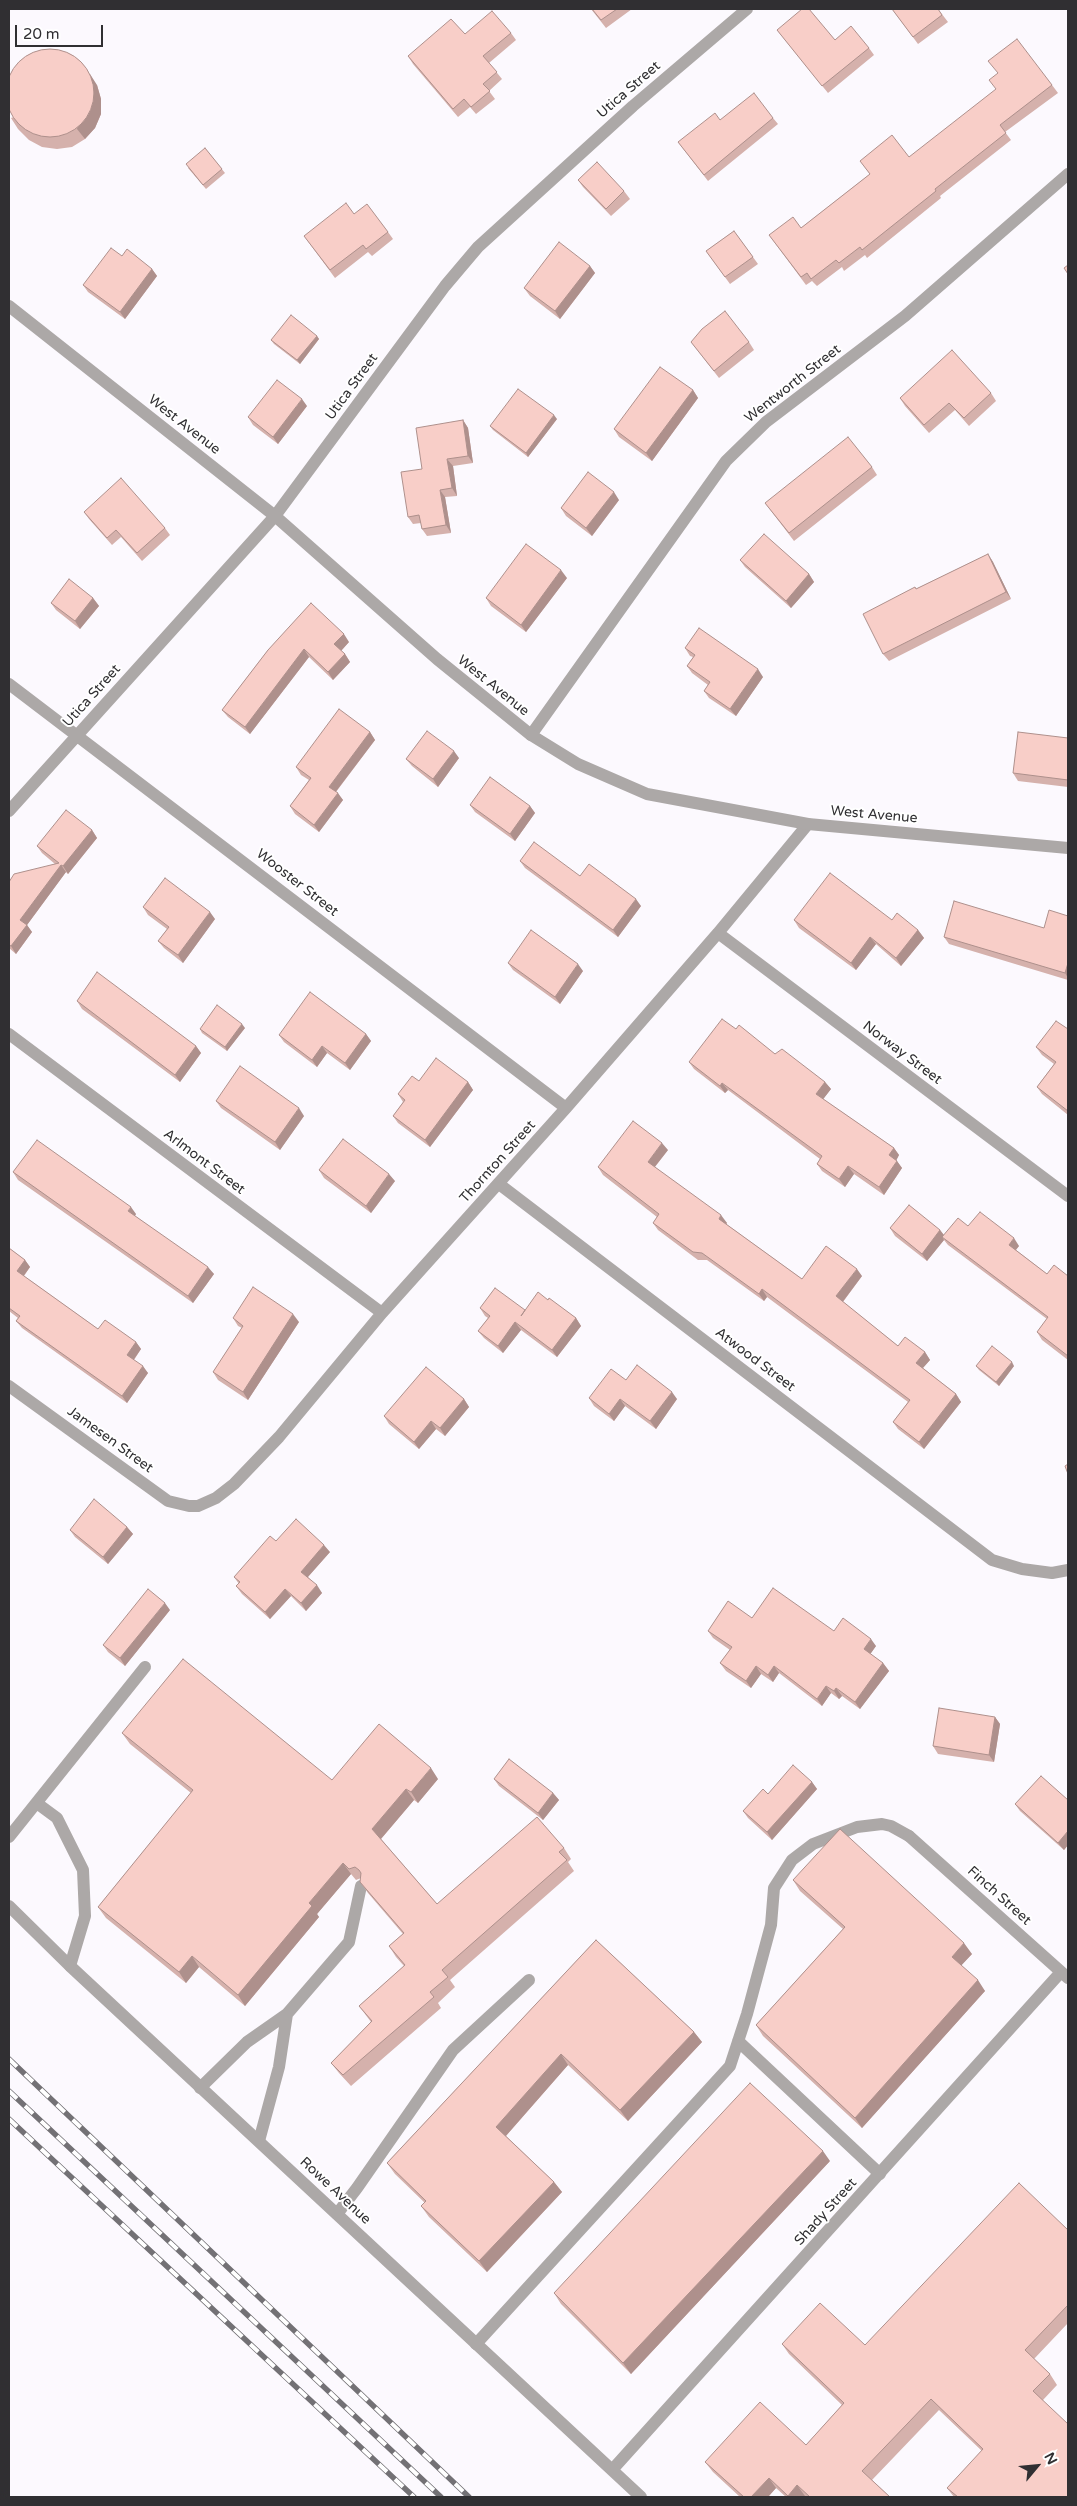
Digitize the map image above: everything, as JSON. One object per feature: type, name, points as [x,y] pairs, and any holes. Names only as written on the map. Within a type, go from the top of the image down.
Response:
[{"type":"street","name":"Utica Street","points":[[9,811],[275,516],[445,286],[478,247],[633,106],[747,9]]},
{"type":"street","name":"Wentworth Street","points":[[531,735],[726,461],[766,422],[905,316],[1068,174]]},
{"type":"street","name":"West Avenue","points":[[9,306],[275,516],[437,659],[531,735],[578,764],[647,794],[808,824],[1068,848]]},
{"type":"street","name":"Wooster Street","points":[[9,684],[566,1108]]},
{"type":"street","name":"Thornton Street","points":[[198,1506],[216,1498],[234,1484],[279,1438],[382,1313],[566,1108],[718,933],[808,824]]},
{"type":"street","name":"Norway Street","points":[[718,933],[1068,1196]]},
{"type":"street","name":"Arlmont Street","points":[[9,1034],[382,1313]]},
{"type":"street","name":"Atwood Street","points":[[499,1184],[992,1560],[1022,1569],[1052,1573],[1068,1570]]},
{"type":"street","name":"Jamesen Street","points":[[9,1386],[168,1501],[198,1506]]},
{"type":"street","points":[[9,1837],[38,1804],[145,1667]]},
{"type":"street","points":[[38,1804],[58,1818],[84,1870],[84,1916],[70,1966]]},
{"type":"street","name":"Finch Street","points":[[476,2344],[730,2066],[771,1925],[774,1888],[792,1860],[813,1844],[857,1827],[882,1824],[891,1826],[909,1836],[1065,1975]]},
{"type":"street","points":[[200,2088],[247,2042],[286,2014],[349,1942],[361,1886]]},
{"type":"street","name":"Rowe Avenue","points":[[9,1906],[200,2088],[641,2497]]},
{"type":"street","name":"Shady Street","points":[[612,2470],[880,2174],[1065,1975]]},
{"type":"street","points":[[336,2214],[357,2188],[453,2050],[529,1980]]},
{"type":"street","points":[[259,2141],[279,2067],[286,2014]]},
{"type":"street","points":[[738,2041],[880,2174]]},
{"type":"building","points":[[592,9],[617,9],[601,20]]},
{"type":"building","points":[[802,9],[809,9],[835,40],[851,26],[869,48],[822,86],[777,30]]},
{"type":"building","points":[[892,9],[938,9],[942,15],[913,37]]},
{"type":"building","points":[[492,11],[511,33],[483,56],[497,72],[483,84],[490,91],[471,107],[464,99],[453,109],[408,56],[451,19],[465,34]]},
{"type":"building","points":[[1017,39],[1052,85],[1000,125],[1006,133],[862,250],[860,247],[839,263],[836,260],[811,279],[807,273],[801,277],[769,235],[793,217],[801,228],[870,174],[860,161],[892,135],[909,157],[996,89],[989,80],[998,73],[988,61]]},
{"type":"building","points":[[41,49],[59,49],[75,56],[87,68],[94,84],[94,102],[87,118],[75,130],[59,137],[41,137],[25,130],[13,118],[6,102],[6,84],[13,68],[25,56]]},
{"type":"building","points":[[754,93],[773,118],[704,175],[678,142],[715,113],[720,120]]},
{"type":"building","points":[[205,148],[222,169],[203,185],[186,164]]},
{"type":"building","points":[[597,162],[624,191],[606,209],[578,180]]},
{"type":"building","points":[[346,203],[354,214],[367,204],[388,232],[366,249],[363,245],[330,270],[304,236]]},
{"type":"building","points":[[734,231],[753,257],[725,277],[706,251]]},
{"type":"building","points":[[559,242],[590,266],[555,311],[524,288]]},
{"type":"building","points":[[111,248],[122,256],[127,249],[152,269],[120,312],[83,285]]},
{"type":"building","points":[[1068,265],[1068,274],[1064,268]]},
{"type":"building","points":[[725,311],[749,342],[714,371],[691,342],[702,329]]},
{"type":"building","points":[[291,315],[317,336],[297,360],[271,340]]},
{"type":"building","points":[[952,350],[991,393],[964,418],[949,403],[924,425],[900,398]]},
{"type":"building","points":[[660,367],[693,390],[646,453],[614,429]]},
{"type":"building","points":[[277,380],[302,399],[273,437],[248,417]]},
{"type":"building","points":[[518,389],[554,415],[526,453],[490,426]]},
{"type":"building","points":[[463,420],[468,456],[447,459],[452,488],[440,490],[446,525],[422,529],[419,515],[408,517],[401,472],[422,469],[416,428]]},
{"type":"building","points":[[848,437],[872,467],[789,533],[765,503]]},
{"type":"building","points":[[588,472],[614,492],[586,528],[561,508]]},
{"type":"building","points":[[121,478],[165,528],[137,553],[116,530],[107,538],[84,512]]},
{"type":"building","points":[[764,534],[809,574],[786,601],[740,560]]},
{"type":"building","points":[[526,544],[561,570],[521,625],[486,598]]},
{"type":"building","points":[[988,554],[1006,592],[883,654],[863,614],[915,587],[916,589]]},
{"type":"building","points":[[69,579],[93,598],[75,621],[51,603]]},
{"type":"building","points":[[311,603],[344,634],[334,644],[345,654],[328,672],[304,649],[245,727],[222,710],[268,650]]},
{"type":"building","points":[[699,628],[758,669],[730,709],[704,691],[710,682],[687,666],[695,655],[685,648]]},
{"type":"building","points":[[339,709],[370,732],[329,787],[338,793],[314,825],[290,806],[311,778],[296,767]]},
{"type":"building","points":[[427,731],[454,751],[433,779],[406,759]]},
{"type":"building","points":[[1018,732],[1068,738],[1068,780],[1013,773]]},
{"type":"building","points":[[490,777],[530,806],[510,834],[470,805]]},
{"type":"building","points":[[66,810],[92,830],[63,866],[61,865],[20,920],[27,925],[11,946],[9,945],[9,882],[14,874],[59,863],[37,846]]},
{"type":"building","points":[[534,842],[580,876],[589,864],[636,899],[613,930],[520,861]]},
{"type":"building","points":[[830,873],[892,920],[897,913],[918,930],[896,958],[870,937],[851,963],[794,920]]},
{"type":"building","points":[[165,878],[210,912],[178,955],[158,941],[169,927],[143,907]]},
{"type":"building","points":[[954,901],[1044,928],[1049,910],[1068,916],[1068,963],[1065,973],[944,937]]},
{"type":"building","points":[[531,930],[578,964],[555,997],[508,963]]},
{"type":"building","points":[[97,972],[196,1046],[175,1075],[77,1001]]},
{"type":"building","points":[[310,992],[366,1034],[345,1063],[322,1046],[312,1060],[279,1035]]},
{"type":"building","points":[[217,1005],[242,1024],[225,1047],[200,1029]]},
{"type":"building","points":[[722,1019],[736,1029],[739,1025],[775,1054],[782,1049],[825,1082],[816,1094],[894,1148],[889,1155],[897,1161],[879,1187],[848,1166],[839,1179],[817,1164],[822,1156],[722,1083],[720,1086],[689,1062]]},
{"type":"building","points":[[1056,1021],[1068,1029],[1068,1111],[1037,1087],[1056,1062],[1036,1047]]},
{"type":"building","points":[[436,1058],[468,1082],[425,1140],[393,1116],[405,1100],[398,1094],[412,1076],[419,1081]]},
{"type":"building","points":[[240,1066],[299,1108],[275,1142],[216,1101]]},
{"type":"building","points":[[633,1121],[662,1143],[648,1162],[721,1215],[719,1219],[802,1279],[826,1246],[857,1269],[836,1296],[898,1346],[905,1337],[925,1352],[916,1363],[956,1394],[919,1442],[893,1422],[910,1400],[762,1289],[759,1294],[702,1253],[693,1252],[653,1223],[659,1214],[598,1167]]},
{"type":"building","points":[[343,1139],[389,1174],[366,1206],[319,1170]]},
{"type":"building","points":[[37,1140],[131,1207],[128,1211],[208,1267],[188,1296],[13,1172]]},
{"type":"building","points":[[909,1205],[940,1230],[922,1254],[890,1228]]},
{"type":"building","points":[[980,1212],[1014,1238],[1009,1245],[1047,1274],[1054,1265],[1068,1276],[1068,1356],[1037,1332],[1048,1317],[942,1237],[958,1218],[968,1226]]},
{"type":"building","points":[[9,1248],[25,1260],[17,1271],[98,1329],[105,1320],[136,1342],[127,1355],[143,1366],[122,1396],[16,1321],[20,1316],[9,1308]]},
{"type":"building","points":[[253,1287],[293,1314],[243,1392],[213,1372],[243,1326],[233,1318]]},
{"type":"building","points":[[495,1288],[525,1310],[521,1316],[538,1292],[576,1318],[552,1350],[515,1322],[498,1346],[478,1331],[490,1316],[480,1308]]},
{"type":"building","points":[[992,1346],[1012,1362],[996,1382],[976,1366]]},
{"type":"building","points":[[637,1365],[672,1392],[650,1421],[620,1399],[609,1414],[589,1398],[611,1369],[626,1380]]},
{"type":"building","points":[[426,1367],[464,1399],[440,1428],[431,1421],[414,1442],[384,1416]]},
{"type":"building","points":[[94,1499],[127,1527],[103,1557],[70,1530]]},
{"type":"building","points":[[296,1519],[324,1545],[301,1572],[317,1585],[301,1603],[285,1589],[265,1612],[236,1586],[240,1582],[234,1577],[270,1536],[276,1541]]},
{"type":"building","points":[[773,1588],[834,1631],[843,1618],[871,1639],[864,1649],[883,1663],[855,1702],[836,1688],[834,1691],[826,1686],[817,1699],[774,1666],[768,1675],[756,1666],[746,1681],[720,1663],[732,1647],[708,1631],[728,1601],[752,1618]]},
{"type":"building","points":[[148,1589],[165,1603],[120,1658],[103,1645]]},
{"type":"building","points":[[183,1659],[332,1780],[379,1724],[431,1768],[411,1792],[406,1789],[372,1829],[437,1904],[537,1817],[564,1848],[559,1852],[567,1860],[442,1970],[448,1977],[430,1992],[434,1997],[343,2075],[331,2063],[372,2021],[359,2006],[405,1965],[389,1946],[404,1933],[360,1882],[361,1873],[355,1867],[349,1869],[343,1863],[309,1903],[312,1906],[238,1995],[192,1956],[179,1972],[98,1907],[193,1790],[122,1733]]},
{"type":"building","points":[[939,1708],[995,1717],[989,1755],[933,1746]]},
{"type":"building","points":[[509,1759],[553,1793],[538,1813],[494,1779]]},
{"type":"building","points":[[793,1765],[812,1782],[767,1832],[743,1811],[763,1789],[768,1794]]},
{"type":"building","points":[[1041,1776],[1068,1800],[1068,1831],[1058,1843],[1015,1804]]},
{"type":"building","points":[[840,1829],[964,1943],[952,1957],[978,1980],[855,2118],[756,2025],[845,1927],[793,1880]]},
{"type":"building","points":[[596,1940],[694,2032],[620,2110],[561,2054],[496,2127],[554,2182],[479,2261],[421,2206],[426,2201],[387,2163]]},
{"type":"building","points":[[750,2083],[823,2151],[623,2363],[554,2293]]},
{"type":"building","points":[[1019,2183],[1068,2230],[1068,2305],[1025,2350],[1050,2374],[1033,2391],[1068,2424],[1068,2497],[958,2497],[947,2488],[983,2449],[931,2399],[862,2471],[890,2497],[810,2497],[797,2485],[788,2496],[769,2478],[751,2497],[744,2497],[705,2462],[760,2402],[806,2445],[844,2403],[782,2344],[820,2303],[865,2345]]},
{"type":"railway","points":[[9,2059],[469,2497]]},
{"type":"railway","points":[[9,2091],[441,2497]]},
{"type":"railway","points":[[9,2119],[414,2497]]}]
